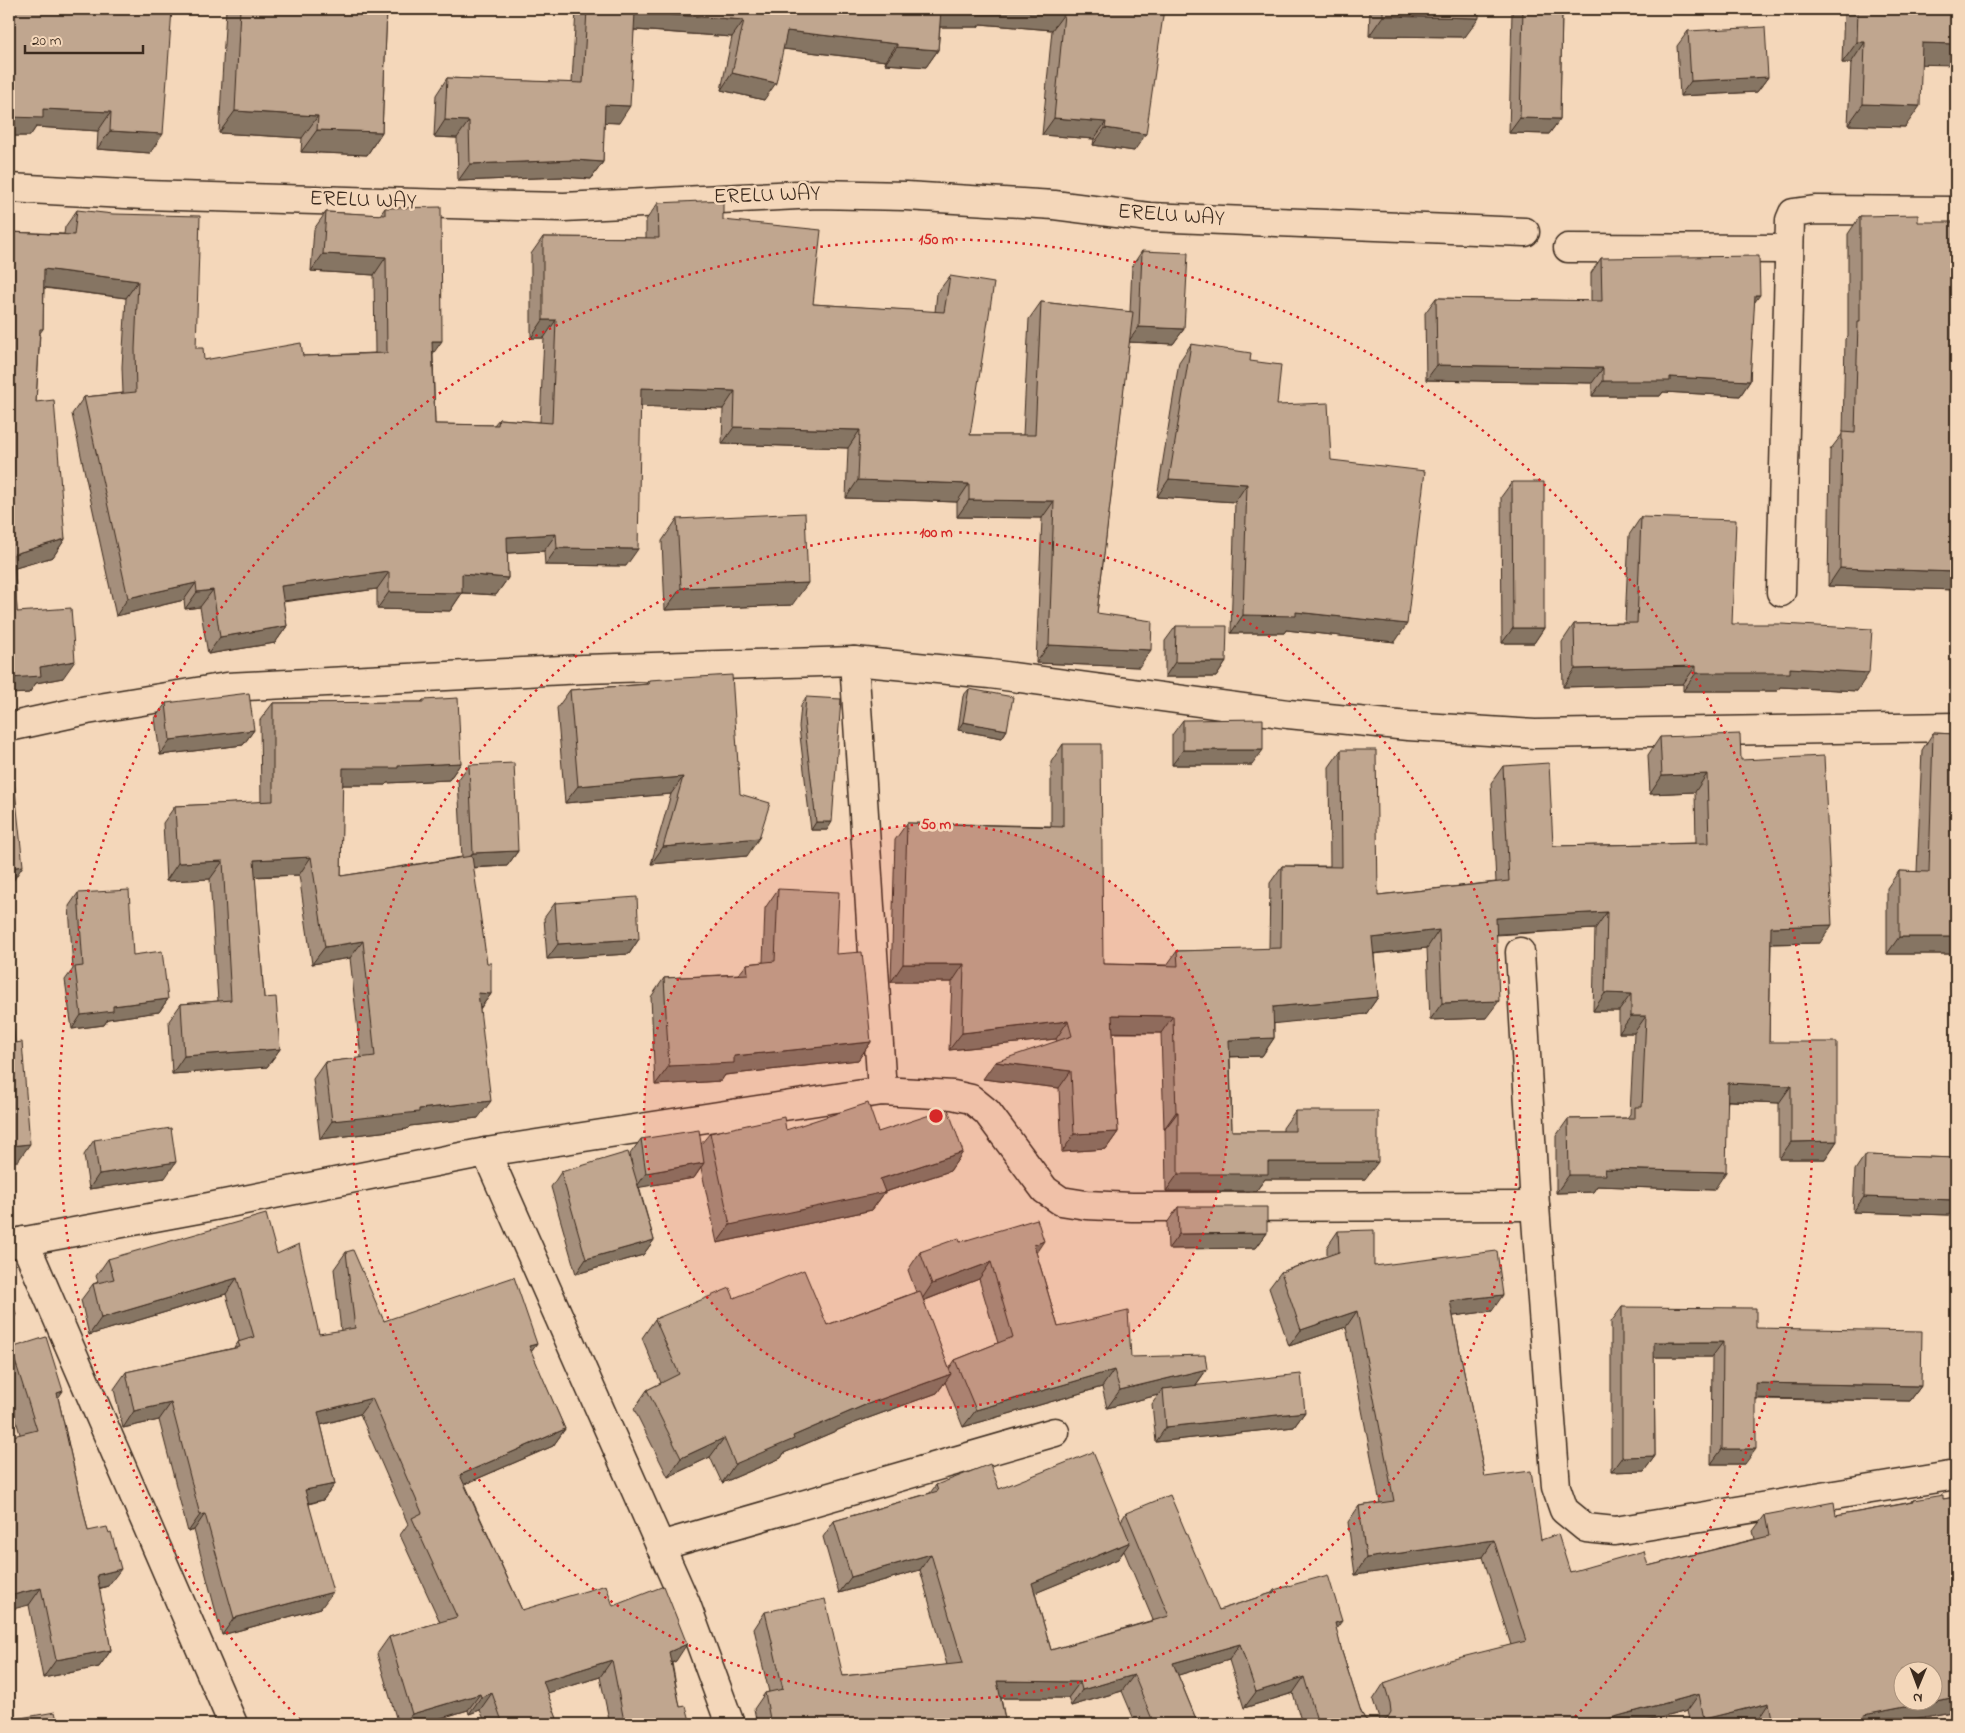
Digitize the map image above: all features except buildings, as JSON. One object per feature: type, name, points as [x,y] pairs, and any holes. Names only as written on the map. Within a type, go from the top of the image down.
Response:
[{"type":"street","name":"ERELU WAY","points":[[9,188],[145,195],[564,207],[817,194],[906,196],[1054,205],[1149,217],[1525,232]]},
{"type":"street","points":[[1781,592],[1789,249],[1790,220],[1793,213],[1815,210],[1956,211]]},
{"type":"street","points":[[1568,248],[1789,249]]},
{"type":"street","points":[[9,727],[87,710],[227,687],[574,670],[854,661],[990,674],[1288,714],[1417,727],[1544,734],[1956,726]]},
{"type":"street","points":[[854,661],[882,1091]]},
{"type":"street","points":[[1520,952],[1535,1206],[1556,1487],[1564,1510],[1586,1528],[1615,1531],[1956,1475]]},
{"type":"street","points":[[233,1724],[17,1243],[209,1208],[486,1152],[882,1091],[953,1095],[971,1099],[986,1112],[1045,1190],[1061,1201],[1086,1205],[1132,1207],[1535,1206]]},
{"type":"street","points":[[486,1152],[686,1604],[730,1724]]},
{"type":"street","points":[[660,1546],[1055,1432]]}]
